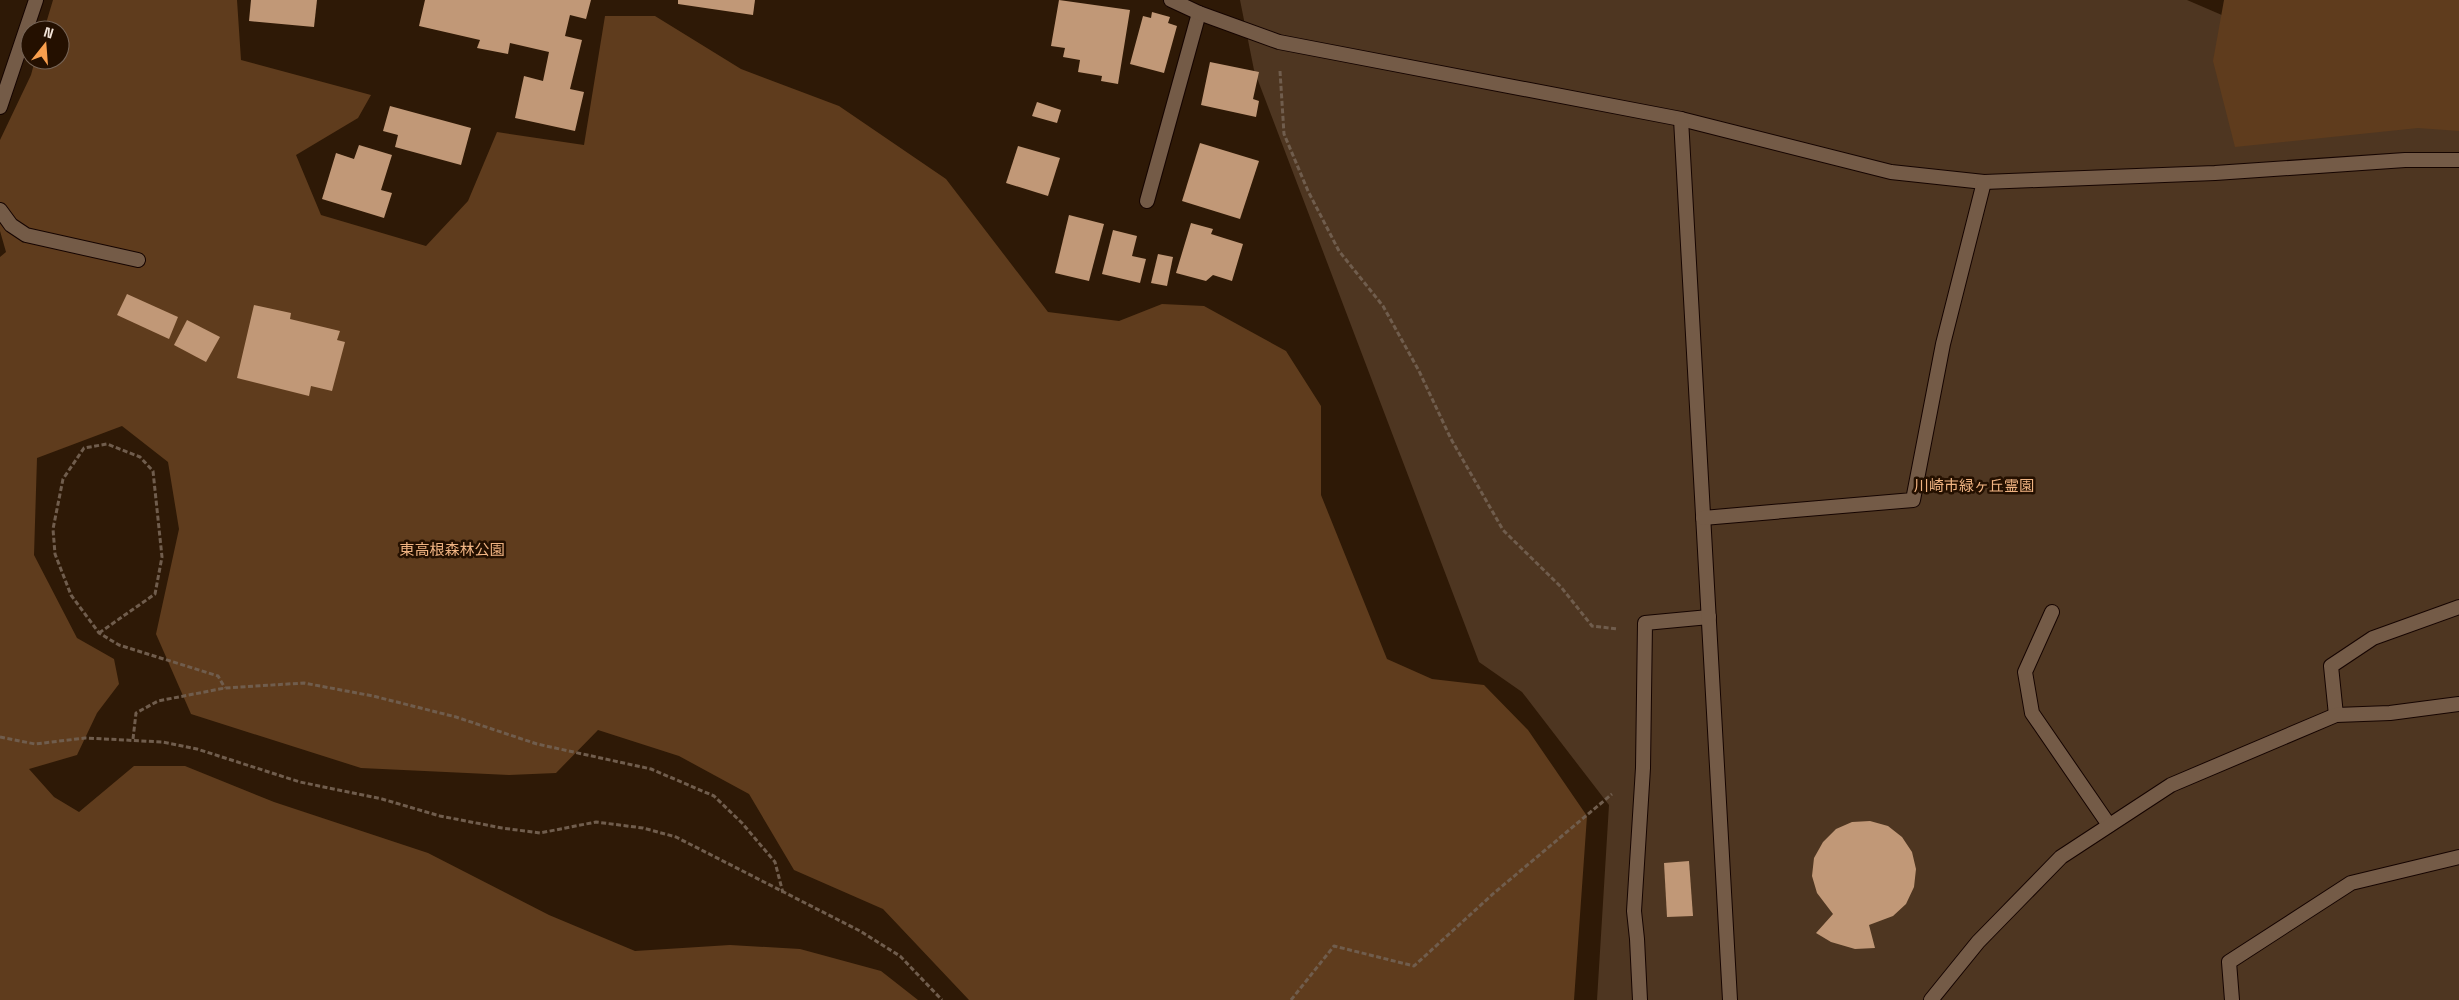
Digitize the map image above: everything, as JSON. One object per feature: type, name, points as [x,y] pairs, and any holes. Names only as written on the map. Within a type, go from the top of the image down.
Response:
[{"type":"street","points":[[0,108],[36,0]]},
{"type":"street","points":[[1171,0],[1200,14],[1279,42],[1681,119],[1891,172],[1984,182],[2215,173],[2406,160],[2459,160]]},
{"type":"street","points":[[1146,201],[1200,14]]},
{"type":"street","points":[[1681,119],[1730,1000]]},
{"type":"street","points":[[1703,518],[1913,500],[1943,344],[1984,182]]},
{"type":"street","points":[[0,210],[11,225],[26,235],[138,260]]},
{"type":"street","points":[[2336,715],[2331,666],[2373,638],[2459,607]]},
{"type":"street","points":[[2052,612],[2025,672],[2032,713],[2110,824]]},
{"type":"street","points":[[1640,1000],[1638,939],[1634,911],[1643,768],[1645,623],[1710,617]]},
{"type":"street","points":[[1931,1000],[1978,942],[2061,856],[2171,785],[2336,715],[2390,712],[2459,704]]},
{"type":"street","points":[[2232,1000],[2229,962],[2351,883],[2459,857]]},
{"type":"path","points":[[1279,42],[1284,134],[1308,191],[1339,250],[1382,306],[1419,371],[1451,438],[1503,530],[1561,587],[1592,626],[1621,630],[1645,623]]},
{"type":"path","points":[[99,632],[155,594],[162,557],[153,471],[140,457],[107,444],[84,448],[62,479],[53,529],[55,554],[71,595],[99,632],[119,645],[218,676],[226,688]]},
{"type":"path","points":[[133,739],[136,713],[158,701],[226,688],[304,682],[373,696],[456,717],[537,744],[651,769],[714,796],[742,823],[775,862],[783,893]]},
{"type":"path","points":[[0,737],[35,744],[85,738],[163,742],[196,749],[272,774],[382,799],[440,816],[480,824],[540,833],[596,822],[643,828],[676,837],[860,931],[900,956],[942,1000]]},
{"type":"path","points":[[1291,1000],[1334,946],[1414,966],[1494,893],[1593,811]]},
{"type":"green space","name":"東高根森林公園","points":[[53,0],[237,0],[241,60],[371,95],[358,118],[296,155],[321,215],[426,246],[468,201],[497,132],[584,145],[605,16],[655,16],[741,69],[839,106],[946,179],[1048,312],[1119,321],[1162,304],[1204,306],[1286,351],[1321,406],[1321,495],[1387,659],[1432,679],[1484,685],[1528,730],[1587,816],[1574,1000],[969,1000],[883,909],[794,870],[749,794],[679,756],[598,730],[556,773],[509,775],[361,768],[191,714],[156,634],[179,529],[168,462],[122,426],[37,458],[34,555],[77,638],[114,659],[119,684],[97,713],[77,755],[29,769],[54,797],[79,812],[134,766],[185,766],[274,802],[428,853],[549,915],[635,951],[730,945],[800,949],[881,971],[918,1000],[0,1000],[0,257],[6,252],[0,231],[0,140],[32,70],[70,70],[70,20],[47,20]]},
{"type":"green space","name":"川崎市緑ヶ丘霊園","points":[[1240,0],[2187,0],[2459,117],[2459,1000],[1597,1000],[1609,805],[1522,692],[1479,662],[1254,70]]},
{"type":"green space","points":[[2224,0],[2459,0],[2459,131],[2418,128],[2235,147],[2213,61]]},
{"type":"building","points":[[251,0],[317,0],[314,27],[249,21]]},
{"type":"building","points":[[425,0],[591,0],[586,19],[570,15],[565,36],[582,40],[570,89],[584,92],[575,131],[515,118],[524,76],[543,81],[549,52],[510,43],[508,54],[477,48],[480,40],[419,26]]},
{"type":"building","points":[[678,0],[755,0],[753,15],[678,4]]},
{"type":"building","points":[[1059,0],[1130,10],[1118,84],[1101,81],[1102,76],[1078,72],[1080,60],[1063,57],[1065,48],[1051,46]]},
{"type":"building","points":[[1152,12],[1170,17],[1168,23],[1177,26],[1164,73],[1130,64],[1143,16],[1151,18]]},
{"type":"building","points":[[1210,62],[1259,72],[1253,99],[1259,101],[1256,117],[1201,105]]},
{"type":"building","points":[[1037,102],[1061,110],[1057,123],[1032,116]]},
{"type":"building","points":[[390,106],[471,128],[461,165],[395,147],[398,135],[383,131]]},
{"type":"building","points":[[1200,143],[1259,161],[1240,219],[1182,201]]},
{"type":"building","points":[[359,145],[392,155],[381,190],[392,193],[384,218],[322,199],[336,153],[354,159]]},
{"type":"building","points":[[1018,146],[1060,158],[1048,196],[1006,183]]},
{"type":"building","points":[[1069,215],[1104,224],[1089,281],[1055,273]]},
{"type":"building","points":[[1191,223],[1213,229],[1211,234],[1243,244],[1232,281],[1213,275],[1206,281],[1176,273]]},
{"type":"building","points":[[1113,230],[1137,236],[1132,256],[1146,259],[1140,283],[1102,274]]},
{"type":"building","points":[[1158,254],[1173,257],[1167,286],[1151,283]]},
{"type":"building","points":[[127,294],[178,317],[169,339],[117,315]]},
{"type":"building","points":[[254,305],[291,313],[290,319],[340,331],[337,340],[345,342],[332,391],[311,386],[309,396],[237,378]]},
{"type":"building","points":[[187,320],[220,337],[206,362],[174,345]]},
{"type":"building","points":[[1870,821],[1888,826],[1902,837],[1912,852],[1916,869],[1914,887],[1906,904],[1893,916],[1869,925],[1875,948],[1855,949],[1831,942],[1816,933],[1833,914],[1817,893],[1812,876],[1814,858],[1823,842],[1836,829],[1852,822]]},
{"type":"building","points":[[1689,861],[1693,916],[1667,917],[1664,863]]}]
